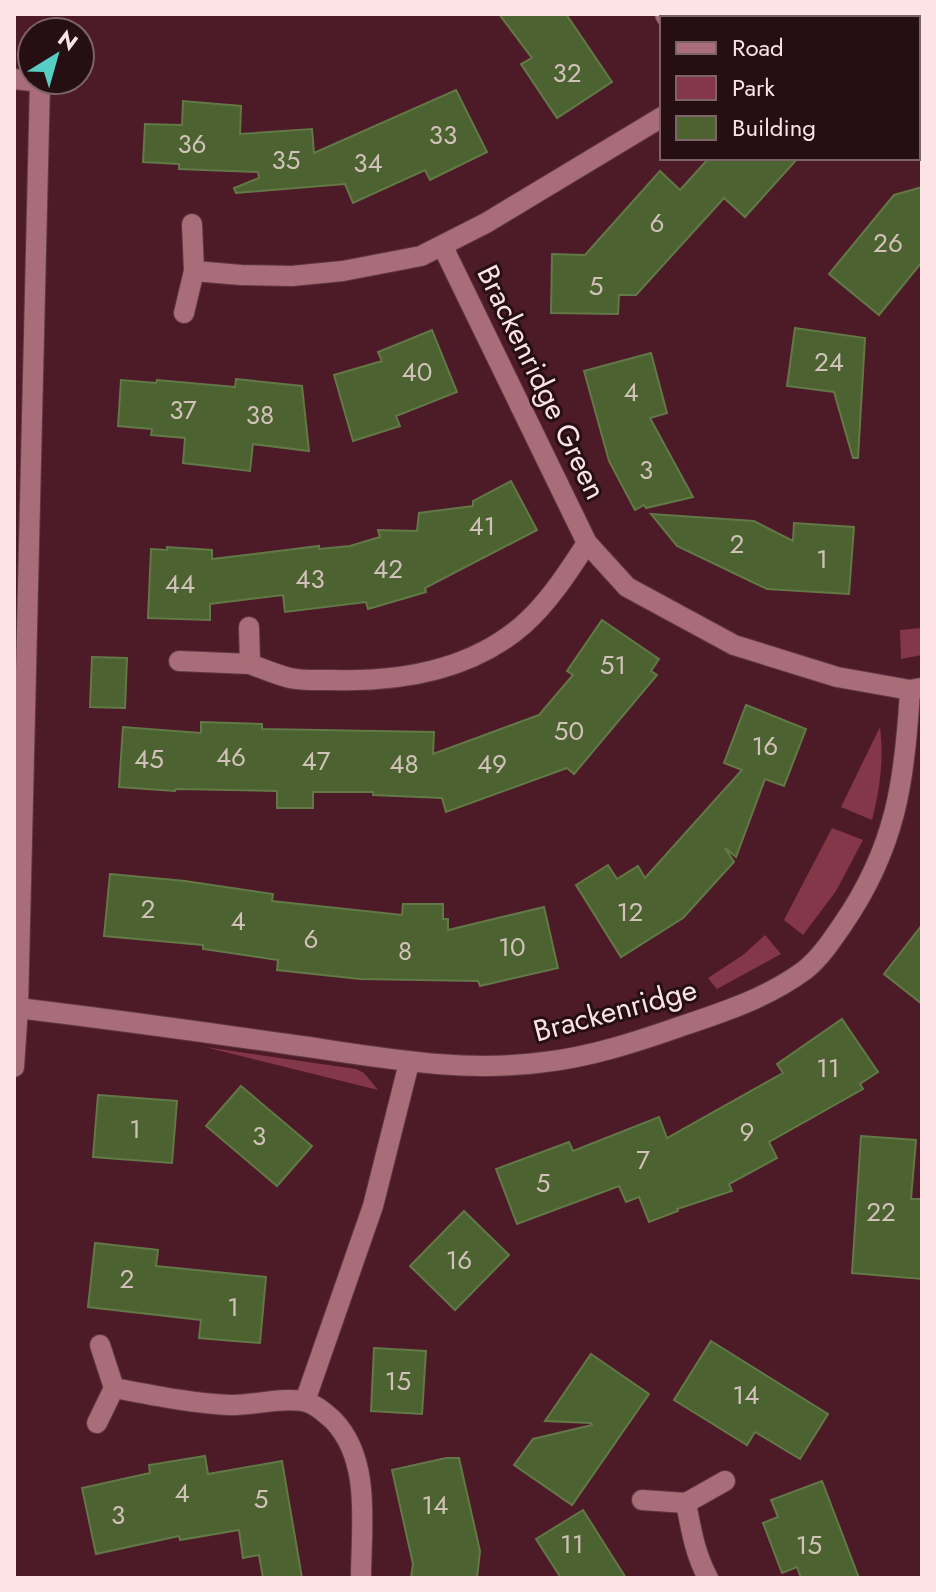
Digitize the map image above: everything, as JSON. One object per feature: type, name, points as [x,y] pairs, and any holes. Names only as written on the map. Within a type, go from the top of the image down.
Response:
[{"type":"street","points":[[14,1067],[18,1008],[40,96]]},
{"type":"street","name":"Brackenridge Green","points":[[194,271],[292,276],[396,263],[443,247],[660,118]]},
{"type":"street","points":[[184,313],[194,271],[192,224]]},
{"type":"street","name":"Brackenridge Green","points":[[443,247],[587,543],[627,587],[734,645],[837,677],[916,689]]},
{"type":"street","name":"Brackenridge Green","points":[[179,661],[250,664],[292,679],[350,681],[402,678],[438,669],[488,648],[525,624],[587,543]]},
{"type":"street","points":[[249,627],[250,664]]},
{"type":"street","name":"Brackenridge","points":[[18,1008],[165,1026],[409,1063],[477,1066],[546,1062],[602,1050],[758,999],[808,967],[825,950],[867,886],[886,846],[902,784],[916,689]]},
{"type":"street","points":[[305,1401],[373,1206],[409,1063]]},
{"type":"street","points":[[97,1423],[114,1388],[100,1345]]},
{"type":"street","points":[[114,1388],[226,1405],[305,1401],[322,1410],[336,1424],[355,1457],[362,1497],[361,1578]]},
{"type":"street","points":[[642,1500],[686,1503],[725,1481]]},
{"type":"street","points":[[686,1503],[696,1550],[708,1578]]},
{"type":"green space","points":[[922,628],[922,655],[901,659],[900,630]]},
{"type":"green space","points":[[880,727],[882,751],[872,820],[841,807]]},
{"type":"green space","points":[[832,828],[863,840],[836,891],[803,935],[784,920]]},
{"type":"green space","points":[[765,935],[781,954],[717,989],[708,978],[743,955]]},
{"type":"green space","points":[[205,1047],[356,1069],[364,1073],[378,1090]]},
{"type":"building","points":[[499,14],[566,14],[612,82],[557,118],[521,64],[532,58]]},
{"type":"building","points":[[456,90],[487,152],[430,180],[425,170],[353,203],[345,184],[236,193],[234,188],[259,178],[258,172],[179,169],[179,164],[143,162],[145,124],[182,125],[183,101],[241,106],[240,134],[312,129],[314,153]]},
{"type":"building","points":[[707,160],[796,160],[745,217],[724,198],[636,295],[619,295],[618,314],[551,313],[552,254],[585,255],[660,171],[680,190]]},
{"type":"building","points":[[922,187],[922,262],[879,315],[829,274],[894,195]]},
{"type":"building","points":[[795,328],[865,338],[858,458],[853,458],[834,392],[787,386]]},
{"type":"building","points":[[432,330],[457,392],[396,416],[400,426],[353,441],[334,375],[382,361],[378,352]]},
{"type":"building","points":[[651,353],[667,413],[650,418],[693,497],[646,508],[644,505],[635,510],[609,461],[584,371]]},
{"type":"building","points":[[236,379],[302,386],[309,451],[253,444],[250,471],[183,463],[185,438],[151,435],[152,429],[118,426],[121,380],[235,387]]},
{"type":"building","points":[[511,481],[537,530],[425,588],[426,592],[368,609],[366,602],[285,612],[283,595],[210,604],[210,620],[148,618],[151,549],[212,550],[212,559],[319,546],[319,549],[350,546],[380,537],[378,530],[417,531],[419,513],[473,506],[473,501]]},
{"type":"building","points":[[651,514],[754,521],[793,541],[794,523],[854,527],[849,594],[767,589],[677,546]]},
{"type":"building","points":[[602,620],[659,659],[651,671],[657,675],[574,774],[567,768],[446,812],[442,798],[373,795],[373,792],[313,792],[313,808],[277,808],[277,791],[175,791],[119,787],[123,727],[201,733],[201,722],[262,724],[262,729],[434,732],[433,754],[539,715],[573,675],[567,671]]},
{"type":"building","points":[[92,657],[127,658],[125,708],[90,707]]},
{"type":"building","points":[[746,705],[806,729],[784,786],[765,779],[736,857],[725,848],[734,862],[683,918],[621,957],[576,885],[608,865],[617,879],[638,866],[645,878],[742,770],[724,763]]},
{"type":"building","points":[[110,874],[273,894],[272,901],[402,915],[403,904],[443,904],[443,919],[448,919],[448,930],[544,907],[558,968],[480,986],[478,981],[360,979],[277,970],[278,960],[203,949],[203,945],[104,936]]},
{"type":"building","points":[[922,925],[922,1004],[884,974]]},
{"type":"building","points":[[842,1019],[878,1072],[860,1084],[863,1089],[769,1142],[777,1158],[729,1184],[732,1191],[649,1222],[639,1197],[626,1202],[619,1186],[517,1224],[496,1169],[569,1142],[573,1151],[659,1117],[667,1138],[783,1073],[777,1064]]},
{"type":"building","points":[[241,1086],[312,1146],[277,1186],[206,1126]]},
{"type":"building","points":[[98,1095],[177,1101],[172,1163],[93,1157]]},
{"type":"building","points":[[861,1136],[916,1140],[911,1199],[922,1199],[922,1279],[852,1273]]},
{"type":"building","points":[[464,1211],[509,1255],[455,1310],[410,1266]]},
{"type":"building","points":[[95,1243],[158,1250],[156,1266],[266,1277],[260,1343],[199,1338],[201,1320],[88,1307]]},
{"type":"building","points":[[711,1341],[828,1414],[800,1459],[755,1432],[747,1445],[674,1400]]},
{"type":"building","points":[[374,1348],[426,1351],[422,1414],[371,1411]]},
{"type":"building","points":[[591,1354],[649,1394],[572,1505],[514,1465],[533,1439],[592,1425],[545,1421]]},
{"type":"building","points":[[205,1456],[208,1474],[282,1461],[302,1578],[263,1578],[259,1555],[243,1558],[239,1530],[180,1540],[179,1536],[96,1554],[82,1488],[150,1473],[149,1465]]},
{"type":"building","points":[[459,1458],[480,1551],[477,1578],[411,1578],[413,1564],[392,1470]]},
{"type":"building","points":[[822,1481],[859,1578],[801,1578],[797,1567],[782,1573],[763,1523],[778,1517],[771,1500]]},
{"type":"building","points":[[583,1510],[626,1578],[561,1578],[536,1539]]}]
